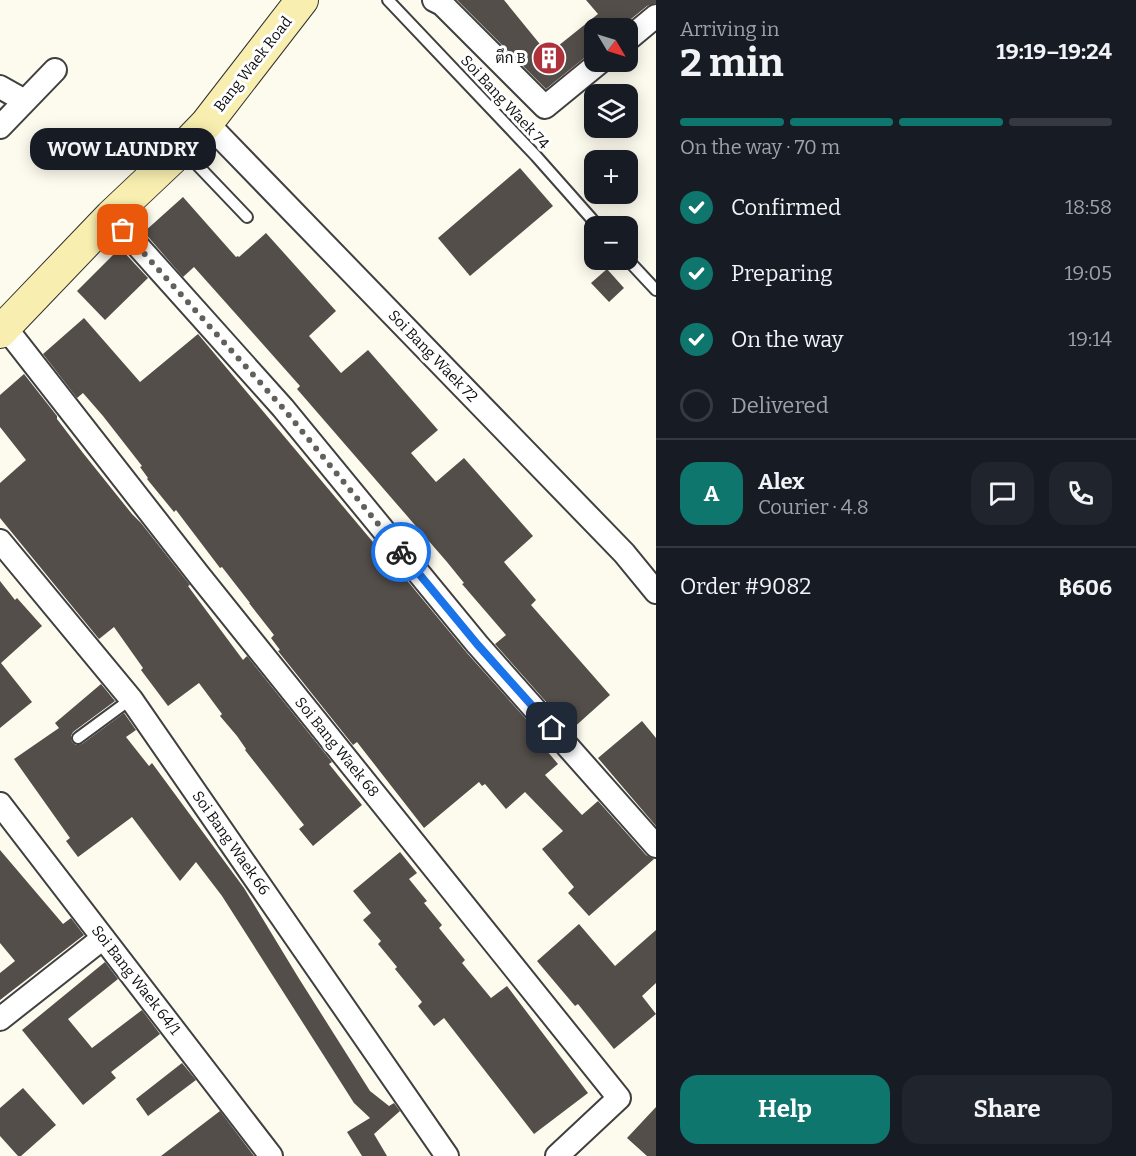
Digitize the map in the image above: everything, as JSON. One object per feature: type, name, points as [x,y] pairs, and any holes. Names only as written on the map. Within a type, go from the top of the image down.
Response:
[{"type":"main road","name":"Bang Waek Road","points":[[2,327],[207,123],[303,0]]},
{"type":"street","points":[[434,0],[442,4],[544,107],[588,72]]},
{"type":"street","points":[[638,31],[656,16]]},
{"type":"street","points":[[0,127],[55,70]]},
{"type":"street","points":[[0,87],[25,101]]},
{"type":"street","name":"Soi Bang Waek 72","points":[[207,123],[624,554],[656,592]]},
{"type":"street","points":[[111,216],[283,408],[477,644],[656,846]]},
{"type":"street","name":"Soi Bang Waek 68","points":[[2,327],[619,1098],[557,1156]]},
{"type":"street","name":"Soi Bang Waek 66","points":[[0,541],[131,699],[447,1156]]},
{"type":"street","name":"Soi Bang Waek 64/1","points":[[0,804],[271,1156]]},
{"type":"street","points":[[0,1019],[103,938]]},
{"type":"lane","name":"Soi Bang Waek 74","points":[[388,0],[536,156],[589,216]]},
{"type":"lane","points":[[183,149],[247,217]]},
{"type":"lane","points":[[637,270],[656,290]]},
{"type":"lane","points":[[78,738],[131,699]]},
{"type":"building","name":"ตึก B","points":[[457,0],[504,0],[548,54],[584,25],[584,58],[546,89]]},
{"type":"building","name":"ตึก B","points":[[586,0],[656,0],[656,3],[647,6],[632,18],[593,18],[598,14]]},
{"type":"building","points":[[520,168],[553,206],[470,276],[438,238]]},
{"type":"building","points":[[183,197],[236,257],[239,257],[266,233],[336,311],[309,336],[341,373],[368,350],[438,430],[411,453],[436,482],[464,458],[533,536],[504,562],[536,600],[531,605],[610,695],[571,730],[495,644],[506,635],[462,584],[464,583],[447,562],[297,389],[300,386],[194,267],[183,277],[144,232]]},
{"type":"building","points":[[120,248],[148,278],[105,320],[77,291]]},
{"type":"building","points":[[608,270],[624,288],[609,302],[591,283]]},
{"type":"building","points":[[84,318],[140,382],[198,334],[467,653],[551,747],[547,751],[558,764],[545,775],[582,815],[598,801],[646,855],[654,859],[589,916],[568,893],[574,887],[542,849],[563,831],[525,792],[506,809],[485,784],[482,786],[479,782],[424,828],[357,742],[353,745],[278,651],[280,650],[271,638],[274,635],[176,510],[174,512],[147,479],[140,467],[142,466],[103,416],[83,393],[77,398],[43,354]]},
{"type":"building","points":[[24,374],[83,453],[190,585],[188,586],[243,660],[247,656],[332,762],[329,764],[362,805],[313,846],[299,829],[304,825],[245,750],[199,683],[168,706],[141,670],[143,668],[114,627],[99,639],[0,518],[0,483],[26,460],[0,427],[0,395]]},
{"type":"building","points":[[0,581],[15,600],[17,598],[42,626],[1,663],[32,702],[0,728]]},
{"type":"building","points":[[101,684],[115,701],[73,732],[72,742],[76,745],[82,744],[124,713],[136,730],[126,737],[149,766],[152,763],[244,888],[370,1091],[389,1106],[394,1103],[400,1111],[374,1134],[387,1156],[362,1156],[347,1132],[370,1118],[354,1103],[222,896],[196,862],[180,881],[132,817],[78,857],[66,841],[70,838],[14,759],[59,728],[55,723]]},
{"type":"building","points":[[642,721],[656,738],[656,826],[598,758]]},
{"type":"building","points":[[0,850],[63,924],[71,918],[84,935],[0,1000],[0,973],[15,961],[0,943]]},
{"type":"building","points":[[400,852],[417,873],[409,879],[427,901],[424,903],[442,925],[439,928],[465,960],[462,963],[491,998],[507,986],[588,1093],[534,1134],[444,1018],[434,1026],[418,1006],[422,1002],[395,969],[397,967],[378,944],[381,941],[363,920],[371,913],[353,891]]},
{"type":"building","points":[[579,924],[615,966],[656,930],[656,983],[642,996],[656,1014],[614,1049],[578,1004],[575,1006],[537,961]]},
{"type":"building","points":[[105,962],[118,979],[68,1019],[92,1048],[142,1010],[160,1034],[111,1072],[116,1078],[83,1105],[22,1030]]},
{"type":"building","points":[[182,1063],[196,1080],[148,1116],[136,1099]]},
{"type":"building","points":[[23,1088],[56,1125],[21,1156],[18,1156],[0,1136],[0,1108]]},
{"type":"building","points":[[656,1107],[656,1156],[647,1156],[627,1138]]},
{"type":"building","points":[[220,1111],[254,1156],[161,1156]]},
{"type":"way so far","points":[[123,230],[283,408],[401,552]]},
{"type":"place","name":"ตึก B","points":[[549,58]]},
{"type":"place","name":"WOW LAUNDRY","points":[[123,230]]},
{"type":"route","points":[[401,552],[477,644],[552,728]]}]
